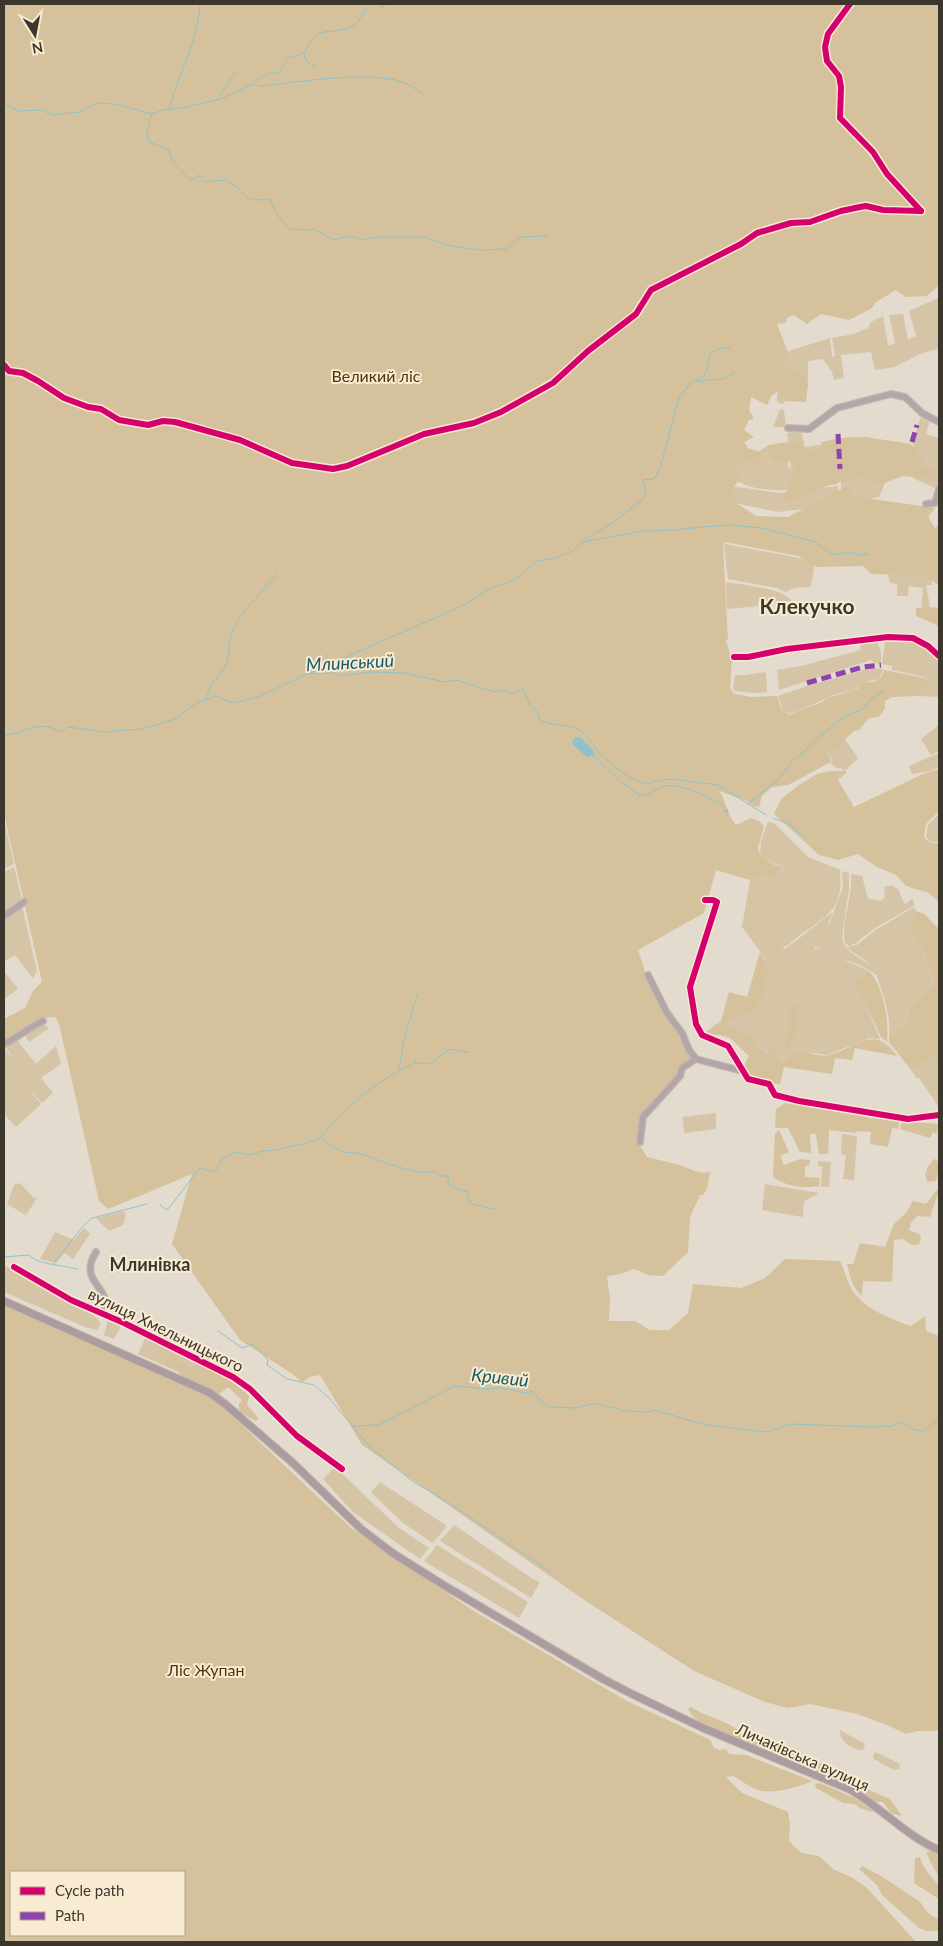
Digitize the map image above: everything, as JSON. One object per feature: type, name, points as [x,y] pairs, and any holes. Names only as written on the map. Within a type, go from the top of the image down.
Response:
[{"type":"main road","name":"Личаківська вулиця","points":[[4,1301],[216,1396],[294,1464],[351,1521],[371,1537],[473,1603],[603,1679],[647,1701],[713,1732],[849,1789],[939,1850]]},
{"type":"street","points":[[788,428],[809,429],[838,408],[891,394],[905,397],[922,413],[939,422]]},
{"type":"street","points":[[926,504],[934,503],[939,489]]},
{"type":"street","points":[[734,657],[748,657],[787,649],[888,637],[913,638],[928,646],[939,656]]},
{"type":"street","points":[[705,900],[716,902],[690,987],[696,1024],[702,1035],[728,1046],[750,1081],[769,1084],[775,1095],[799,1101],[908,1119],[939,1115]]},
{"type":"street","points":[[4,916],[24,902]]},
{"type":"street","points":[[648,975],[667,1013],[682,1033],[688,1050],[696,1059],[742,1071]]},
{"type":"street","points":[[4,1044],[43,1021]]},
{"type":"street","points":[[640,1142],[643,1118],[680,1076],[682,1068],[696,1059]]},
{"type":"street","name":"вулиця Хмельницького","points":[[96,1252],[90,1263],[90,1273],[106,1300],[106,1307],[102,1313]]},
{"type":"street","name":"вулиця Хмельницького","points":[[14,1267],[72,1300],[223,1371],[244,1384],[295,1435],[342,1469]]},
{"type":"shaded area","points":[[938,298],[939,348],[918,355],[895,367],[875,370],[871,352],[841,355],[844,378],[834,380],[832,372],[823,359],[808,361],[808,382],[799,386],[783,404],[777,402],[779,387],[770,357],[830,338],[832,357],[835,356],[832,338],[854,334],[868,328],[871,322],[883,316],[888,346],[895,343],[889,315],[903,314],[908,339],[916,336],[909,311]]},
{"type":"shaded area","points":[[780,409],[784,410],[786,427],[773,427]]},
{"type":"shaded area","points":[[921,417],[930,420],[926,434],[939,438],[939,484],[935,488],[905,472],[914,452],[913,440]]},
{"type":"shaded area","points":[[801,431],[805,447],[824,444],[839,474],[837,484],[773,490],[748,486],[737,481],[735,477],[740,462],[769,445],[788,456],[788,467],[791,468],[787,433]]},
{"type":"shaded area","points":[[841,470],[889,474],[879,497],[841,499]]},
{"type":"shaded area","points":[[731,486],[779,493],[838,486],[838,505],[778,512],[730,502]]},
{"type":"shaded area","points":[[724,544],[815,561],[811,587],[794,588],[786,592],[777,588],[728,579]]},
{"type":"shaded area","points":[[888,573],[922,575],[931,580],[932,585],[926,585],[930,607],[939,608],[921,614],[923,588],[909,586],[908,596],[897,596],[897,584],[890,583]]},
{"type":"shaded area","points":[[726,582],[771,590],[780,593],[791,601],[758,602],[758,606],[727,609]]},
{"type":"shaded area","points":[[896,639],[919,643],[939,659],[939,697],[918,696],[930,682],[924,677],[892,670],[892,666],[882,664],[885,642]]},
{"type":"shaded area","points":[[876,640],[881,652],[881,664],[871,660],[779,690],[777,670],[801,666],[861,650],[860,641]]},
{"type":"shaded area","points":[[870,668],[883,669],[880,678],[789,714],[782,709],[778,696]]},
{"type":"shaded area","points":[[766,672],[767,692],[735,691],[733,688],[735,675]]},
{"type":"shaded area","points":[[939,725],[939,751],[931,755],[921,739]]},
{"type":"shaded area","points":[[845,739],[858,758],[845,771],[840,768],[838,769],[830,763],[833,760],[823,748]]},
{"type":"shaded area","points":[[939,753],[938,767],[931,771],[912,774],[909,766]]},
{"type":"shaded area","points":[[939,814],[939,842],[931,842],[926,837],[928,825]]},
{"type":"shaded area","points":[[4,820],[14,864],[4,869]]},
{"type":"shaded area","points":[[768,822],[774,823],[808,857],[840,870],[839,894],[832,910],[787,946],[785,947],[781,944],[785,949],[833,912],[827,926],[829,924],[843,887],[842,871],[849,873],[849,889],[842,937],[846,946],[849,950],[869,964],[847,947],[857,945],[874,931],[914,907],[916,911],[908,929],[923,948],[935,984],[911,1006],[906,1025],[889,1035],[887,1009],[874,967],[876,975],[862,966],[839,958],[869,971],[851,983],[865,1002],[880,1039],[869,1038],[828,1055],[796,1051],[787,1059],[780,1061],[774,1054],[766,1052],[760,1047],[751,1034],[727,1022],[750,1013],[765,958],[742,927],[750,880],[752,878],[776,877],[785,866],[775,864],[760,855],[761,841]]},
{"type":"shaded area","points":[[14,867],[22,900],[4,914],[4,872]]},
{"type":"shaded area","points":[[851,874],[862,876],[868,899],[881,901],[885,897],[884,888],[886,886],[893,886],[899,890],[903,902],[906,904],[912,899],[915,905],[849,946],[845,943],[844,935]]},
{"type":"shaded area","points":[[22,906],[37,971],[33,978],[15,955],[4,962],[4,917]]},
{"type":"shaded area","points":[[4,971],[18,989],[4,999]]},
{"type":"shaded area","points":[[42,1023],[49,1028],[29,1042],[24,1034]]},
{"type":"shaded area","points":[[17,1040],[36,1064],[56,1046],[61,1064],[41,1078],[53,1093],[42,1103],[26,1087],[41,1104],[16,1127],[4,1114],[4,1048],[14,1060],[5,1046]]},
{"type":"shaded area","points":[[933,1057],[939,1057],[939,1107],[912,1071]]},
{"type":"shaded area","points":[[716,1113],[716,1129],[684,1133],[683,1117]]},
{"type":"shaded area","points":[[842,1134],[857,1136],[854,1180],[843,1179],[846,1155],[841,1154]]},
{"type":"shaded area","points":[[818,1161],[831,1162],[829,1187],[821,1187],[822,1167],[818,1166]]},
{"type":"shaded area","points":[[20,1183],[33,1197],[37,1198],[26,1215],[7,1204],[14,1185]]},
{"type":"shaded area","points":[[765,1184],[819,1193],[804,1201],[803,1217],[762,1210]]},
{"type":"shaded area","points":[[123,1211],[126,1215],[123,1225],[109,1231],[96,1218]]},
{"type":"shaded area","points":[[84,1228],[90,1234],[73,1259],[65,1253],[56,1263],[40,1259],[55,1232],[74,1240]]},
{"type":"shaded area","points":[[4,1266],[22,1274],[57,1294],[55,1296],[80,1307],[97,1318],[101,1323],[97,1330],[85,1327],[4,1292]]},
{"type":"shaded area","points":[[108,1320],[121,1326],[114,1339],[104,1335]]},
{"type":"shaded area","points":[[146,1336],[229,1377],[218,1392],[204,1383],[138,1354]]},
{"type":"shaded area","points":[[335,1467],[399,1528],[429,1548],[420,1559],[353,1512],[323,1479]]},
{"type":"shaded area","points":[[380,1482],[447,1526],[433,1543],[403,1523],[371,1492]]},
{"type":"shaded area","points":[[454,1525],[540,1582],[531,1598],[440,1541]]},
{"type":"shaded area","points":[[437,1545],[528,1602],[519,1618],[424,1561]]},
{"type":"shaded area","points":[[840,1730],[865,1744],[863,1750],[855,1749],[847,1744],[840,1734]]},
{"type":"shaded area","points":[[875,1752],[898,1763],[900,1765],[899,1769],[894,1770],[874,1759]]},
{"type":"green space","name":"Великий ліс","points":[[4,4],[939,4],[939,285],[927,296],[906,297],[896,290],[876,302],[872,308],[849,320],[821,314],[807,324],[794,315],[787,318],[786,323],[777,324],[789,355],[781,361],[789,371],[798,370],[808,384],[806,402],[785,401],[778,391],[771,396],[767,405],[751,397],[749,410],[754,419],[749,420],[744,430],[754,437],[744,442],[748,448],[760,452],[762,462],[759,465],[752,464],[750,459],[737,467],[740,471],[737,483],[734,486],[733,498],[736,503],[756,516],[788,517],[849,485],[850,496],[935,508],[928,517],[935,528],[939,525],[939,585],[922,575],[871,574],[863,566],[817,567],[798,556],[731,543],[724,542],[723,545],[728,639],[726,641],[732,659],[730,688],[734,694],[751,697],[777,696],[781,709],[789,715],[822,702],[827,698],[857,689],[864,683],[874,682],[881,678],[884,670],[924,678],[930,682],[918,696],[892,697],[885,701],[885,708],[879,717],[869,718],[859,730],[854,731],[839,747],[829,751],[827,754],[832,760],[829,763],[788,785],[772,787],[762,796],[759,807],[719,791],[736,825],[751,818],[759,821],[764,826],[758,848],[760,855],[775,865],[784,866],[776,877],[752,878],[750,880],[716,870],[704,913],[638,950],[647,977],[691,1056],[691,1060],[643,1117],[639,1144],[647,1157],[698,1172],[710,1172],[707,1189],[703,1195],[700,1195],[690,1217],[688,1252],[663,1276],[648,1275],[634,1269],[607,1276],[610,1299],[609,1321],[635,1321],[650,1330],[669,1330],[688,1313],[693,1284],[741,1288],[765,1278],[785,1259],[840,1261],[853,1291],[858,1298],[872,1309],[911,1326],[925,1316],[926,1331],[939,1336],[939,1729],[936,1731],[918,1731],[906,1734],[857,1714],[810,1704],[788,1708],[765,1702],[694,1671],[583,1599],[362,1445],[320,1375],[310,1377],[302,1382],[240,1340],[172,1244],[192,1174],[108,1209],[99,1201],[56,1017],[42,1018],[4,1040],[4,1019],[25,1008],[33,991],[42,982],[4,814]]},
{"type":"green space","points":[[865,437],[911,444],[922,457],[921,467],[933,469],[936,474],[934,479],[903,476],[879,485],[859,477],[855,481],[836,483],[802,498],[783,503],[785,492],[794,475],[794,467],[792,461],[773,461],[770,456],[769,445],[794,441],[808,451],[821,449],[822,442],[840,438]]},
{"type":"green space","points":[[916,608],[939,608],[939,626],[916,616]]},
{"type":"green space","points":[[939,769],[939,811],[926,824],[924,838],[931,843],[939,843],[939,902],[929,893],[906,886],[896,875],[877,867],[858,854],[838,860],[819,855],[774,814],[781,799],[817,774],[831,771],[846,771],[838,780],[854,807],[923,774]]},
{"type":"green space","points":[[916,911],[924,914],[939,929],[939,1057],[933,1057],[912,1071],[889,1042],[889,1035],[906,1025],[911,1006],[935,984],[923,948],[908,929]]},
{"type":"green space","points":[[760,952],[766,966],[766,982],[758,1005],[748,1014],[727,1022],[751,1034],[757,1045],[766,1053],[774,1049],[774,1054],[781,1061],[787,1059],[796,1051],[826,1056],[873,1039],[889,1046],[897,1056],[855,1048],[852,1060],[835,1058],[832,1074],[784,1067],[780,1084],[753,1081],[743,1067],[749,1056],[730,1038],[720,1035],[703,1034],[721,1021],[729,992],[747,997]]},
{"type":"green space","points":[[869,971],[882,995],[887,1024],[887,1042],[881,1037],[865,1002],[851,983]]},
{"type":"green space","points":[[796,1004],[798,1006],[797,1030],[793,1044],[787,1048],[785,1043],[789,1024],[789,1012],[792,1005]]},
{"type":"green space","points":[[785,1103],[899,1122],[898,1129],[892,1128],[888,1147],[870,1144],[871,1132],[857,1131],[855,1133],[829,1130],[828,1154],[819,1154],[816,1134],[810,1134],[811,1153],[800,1152],[788,1128],[775,1128],[776,1109]]},
{"type":"green space","points":[[902,1121],[938,1124],[937,1134],[933,1132],[930,1138],[900,1129]]},
{"type":"green space","points":[[779,1130],[789,1152],[780,1156],[784,1165],[800,1159],[810,1160],[809,1166],[805,1166],[805,1177],[820,1178],[819,1186],[794,1186],[782,1182],[773,1176],[775,1134]]},
{"type":"green space","points":[[934,1159],[937,1160],[939,1168],[936,1181],[927,1182],[925,1173]]},
{"type":"green space","points":[[939,1190],[930,1217],[917,1216],[911,1223],[909,1230],[919,1234],[921,1237],[919,1244],[912,1245],[903,1239],[894,1240],[892,1282],[863,1281],[862,1296],[850,1277],[847,1264],[853,1264],[860,1243],[885,1247],[894,1224],[906,1213],[913,1201],[926,1204],[936,1191]]},
{"type":"green space","name":"Ліс Жупан","points":[[4,1305],[214,1399],[351,1528],[472,1610],[625,1700],[710,1740],[714,1748],[726,1749],[729,1754],[746,1755],[812,1781],[785,1790],[770,1792],[758,1790],[734,1776],[726,1777],[742,1793],[788,1812],[790,1824],[789,1841],[801,1853],[819,1856],[833,1869],[853,1878],[868,1889],[916,1942],[4,1942]]},
{"type":"green space","points":[[170,1354],[174,1354],[179,1358],[177,1363],[192,1368],[196,1364],[231,1381],[249,1396],[247,1405],[259,1419],[255,1421],[239,1411],[239,1404],[242,1400],[228,1387],[219,1394],[183,1377],[166,1366],[166,1360]]},
{"type":"green space","points":[[691,1707],[732,1726],[744,1735],[755,1736],[773,1746],[798,1753],[798,1756],[782,1753],[774,1755],[770,1750],[753,1745],[745,1738],[740,1740],[711,1728],[692,1715],[688,1709]]},
{"type":"green space","points":[[822,1763],[836,1772],[863,1784],[869,1790],[890,1799],[902,1816],[891,1813],[883,1802],[875,1802],[811,1764]]},
{"type":"green space","points":[[820,1783],[854,1798],[876,1813],[860,1808],[855,1804],[843,1803],[816,1788],[815,1784]]},
{"type":"green space","points":[[934,1851],[939,1855],[939,1876],[926,1852]]},
{"type":"green space","points":[[920,1857],[923,1866],[939,1886],[939,1899],[914,1883],[915,1858]]},
{"type":"green space","points":[[862,1866],[881,1876],[920,1902],[928,1913],[939,1920],[939,1931],[927,1931],[919,1928],[882,1895],[877,1885],[859,1869]]},
{"type":"water","points":[[575,737],[580,737],[594,751],[594,755],[587,757],[573,745],[572,742]]},
{"type":"waterway","points":[[169,108],[196,31],[200,4]]},
{"type":"waterway","points":[[381,7],[389,4]]},
{"type":"waterway","points":[[4,103],[19,111],[42,110],[52,115],[80,112],[96,103],[115,104],[152,114],[163,110],[221,99],[253,84],[267,73],[279,73],[288,58],[304,53],[314,37],[324,32],[351,27],[356,24],[367,10]]},
{"type":"waterway","points":[[304,54],[307,62],[316,67]]},
{"type":"waterway","points":[[217,100],[236,71]]},
{"type":"waterway","points":[[254,85],[374,77],[398,81],[422,93]]},
{"type":"waterway","points":[[152,114],[147,130],[149,142],[168,149],[173,162],[191,180],[200,175],[204,182],[226,180],[241,190],[248,198],[271,200],[276,213],[290,229],[316,230],[333,240],[351,236],[362,240],[379,237],[423,237],[452,246],[480,250],[506,249],[520,237],[548,236]]},
{"type":"waterway","points":[[584,540],[614,522],[643,499],[646,488],[643,480],[654,479],[660,468],[679,398],[690,384],[705,375],[710,354],[717,349],[731,347]]},
{"type":"waterway","points":[[697,381],[724,379],[734,373]]},
{"type":"waterway","points":[[310,673],[464,605],[491,588],[515,580],[537,561],[555,558],[573,551],[582,542],[643,531],[730,525],[762,528],[816,542],[825,550],[835,555],[851,552],[858,555],[868,554]]},
{"type":"waterway","points":[[206,700],[211,685],[227,663],[231,637],[239,619],[277,574]]},
{"type":"waterway","name":"Млинський","points":[[4,736],[38,726],[52,728],[61,732],[68,727],[104,732],[142,729],[175,719],[192,706],[215,696],[234,703],[258,697],[307,674],[333,673],[340,676],[370,672],[404,673],[445,682],[456,680],[494,692],[503,690],[513,694],[523,689],[530,705],[537,711],[539,719],[544,722],[569,726],[579,730],[607,761],[633,779],[646,784],[673,779],[718,785],[766,815]]},
{"type":"waterway","points":[[748,804],[779,779],[792,761],[819,737],[841,719],[864,708],[871,699],[884,691]]},
{"type":"waterway","name":"Млинський","points":[[593,755],[621,782],[639,795],[650,794],[665,786],[679,787],[723,804],[727,815]]},
{"type":"waterway","name":"Млинський","points":[[725,811],[728,809],[727,812]]},
{"type":"waterway","name":"Млинський","points":[[773,818],[789,824],[806,839]]},
{"type":"waterway","points":[[399,1069],[404,1039],[417,995]]},
{"type":"waterway","points":[[415,1063],[430,1064],[449,1049],[469,1052]]},
{"type":"waterway","points":[[320,1138],[363,1095],[388,1077],[416,1061]]},
{"type":"waterway","points":[[160,1205],[168,1209],[200,1168],[215,1172],[222,1159],[236,1152],[251,1155],[320,1138],[344,1152],[364,1155],[418,1172],[436,1171],[439,1176],[448,1176],[448,1183],[457,1189],[468,1192],[468,1198],[472,1204],[494,1209]]},
{"type":"waterway","points":[[53,1264],[92,1218],[147,1204]]},
{"type":"waterway","points":[[4,1257],[29,1255],[44,1263],[78,1269]]},
{"type":"waterway","points":[[218,1331],[242,1348],[253,1344],[268,1360],[267,1365],[287,1379],[314,1385],[329,1398],[370,1447],[416,1484],[458,1509],[552,1573]]},
{"type":"waterway","name":"Кривий","points":[[352,1426],[379,1425],[454,1386],[488,1389],[501,1388],[526,1393],[532,1391],[548,1407],[576,1408],[594,1403],[626,1411],[648,1412],[654,1410],[706,1425],[767,1432],[790,1424],[873,1427],[892,1426],[902,1422],[915,1430],[925,1431],[934,1422],[939,1422]]},
{"type":"marked path","points":[[912,442],[917,425]]},
{"type":"marked path","points":[[838,434],[840,469]]},
{"type":"marked path","points":[[807,683],[863,667],[881,665]]},
{"type":"cycle path","points":[[850,4],[828,34],[825,47],[827,61],[839,76],[841,87],[840,118],[873,152],[887,174],[921,211]]},
{"type":"cycle path","points":[[4,365],[9,371],[23,373],[64,398],[88,407],[101,409],[119,420],[148,425],[163,421],[175,422],[240,440],[292,463],[333,469],[347,466],[424,434],[474,423],[501,412],[553,383],[588,351],[636,314],[651,290],[741,244],[757,233],[791,223],[810,222],[841,211],[866,206],[883,210],[921,211]]},
{"type":"cycle path","points":[[734,657],[748,657],[787,649],[888,637],[913,638],[928,646],[939,656]]},
{"type":"cycle path","points":[[705,900],[717,902],[690,987],[696,1024],[702,1035],[728,1046],[748,1079],[769,1084],[775,1095],[799,1101],[908,1119],[939,1115]]},
{"type":"cycle path","points":[[14,1267],[71,1300],[124,1323],[233,1377],[250,1389],[297,1436],[342,1469]]},
{"type":"district","name":"Клекучко","points":[[807,607]]},
{"type":"district","name":"Млинівка","points":[[150,1265]]}]
